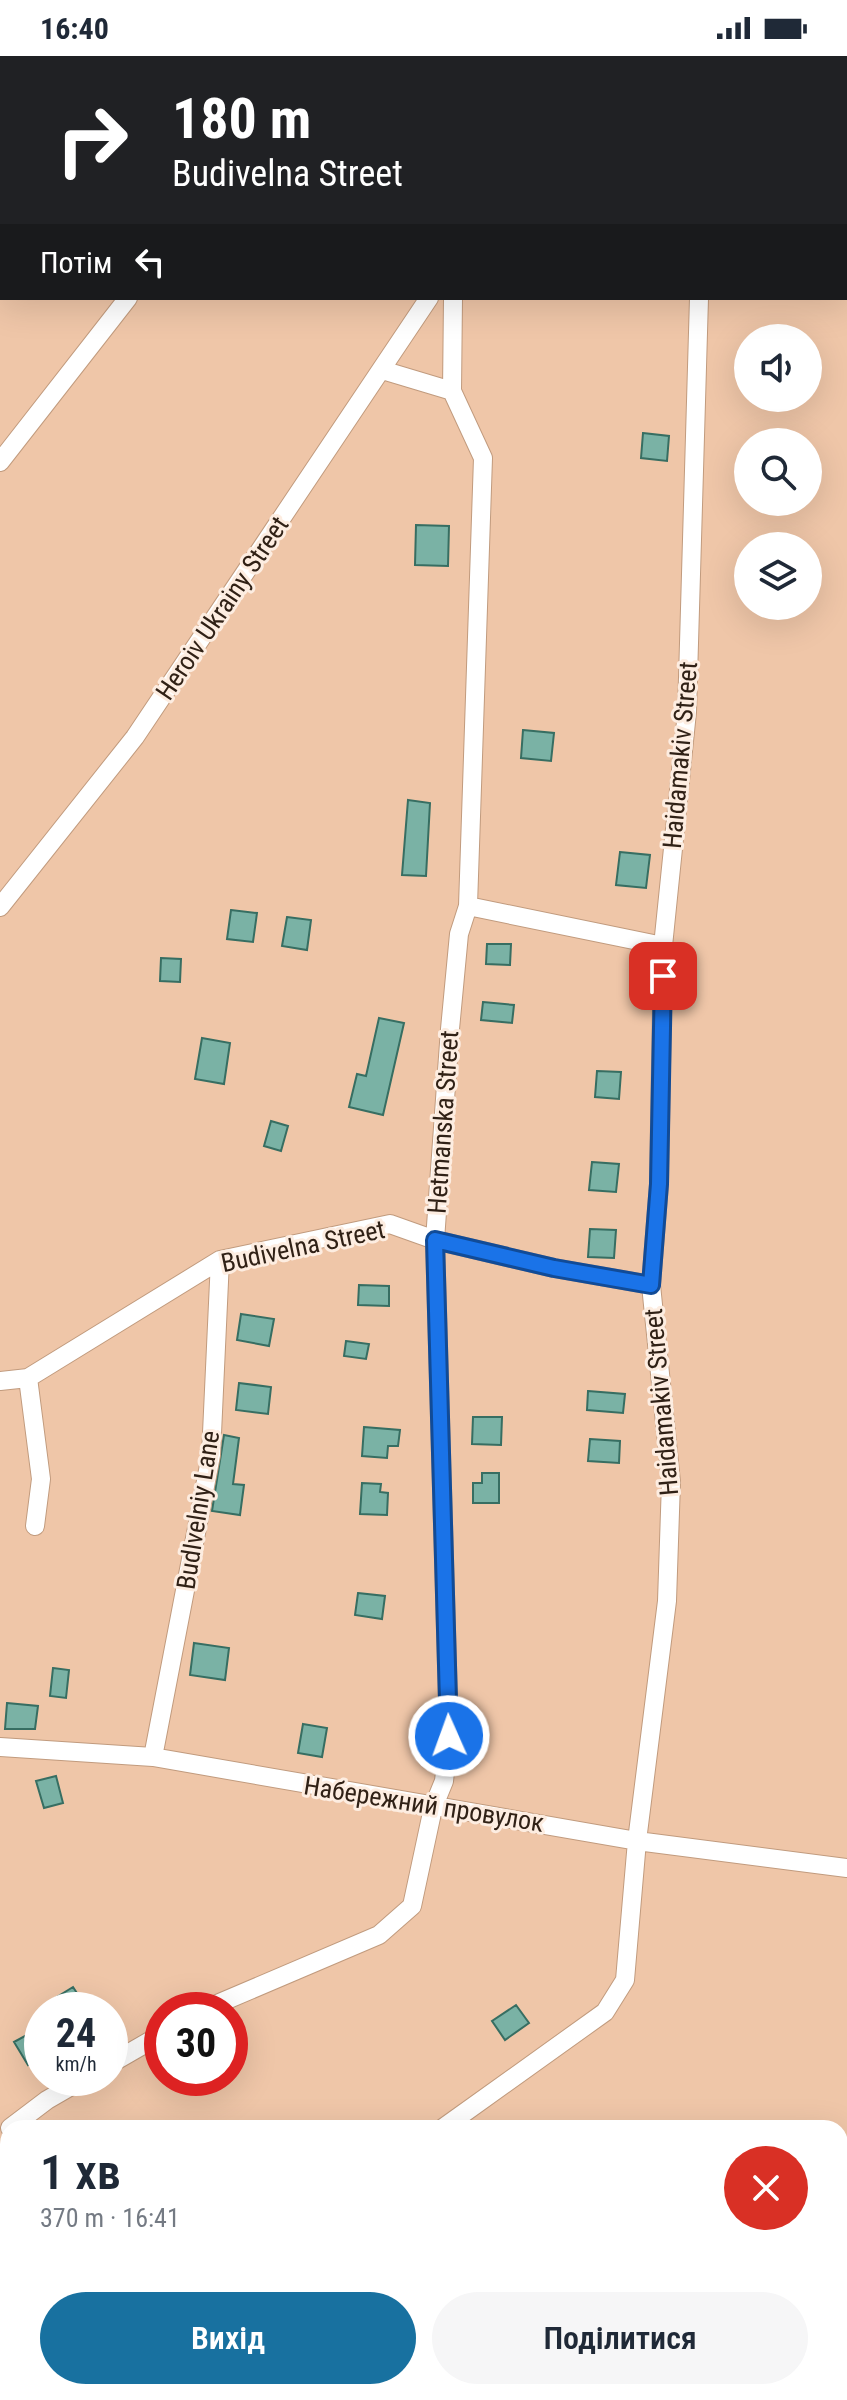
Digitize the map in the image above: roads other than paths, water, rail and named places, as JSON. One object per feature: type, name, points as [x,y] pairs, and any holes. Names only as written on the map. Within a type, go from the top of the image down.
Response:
[{"type":"street","points":[[0,462],[126,300]]},
{"type":"street","name":"Heroiv Ukrainy Street","points":[[0,907],[135,737],[428,300]]},
{"type":"street","name":"Hetmanska Street","points":[[245,1992],[379,1935],[412,1906],[433,1808],[444,1781],[449,1736],[435,1240],[459,934],[468,906],[483,458],[452,391],[453,300]]},
{"type":"street","name":"Haidamakiv Street","points":[[454,2120],[605,2012],[625,1980],[637,1841],[667,1601],[671,1482],[651,1285],[659,1184],[663,946],[687,712],[699,300]]},
{"type":"street","points":[[382,370],[452,391]]},
{"type":"street","points":[[468,906],[663,946]]},
{"type":"street","name":"Budivelna Street","points":[[0,1381],[28,1378],[220,1260],[390,1224],[435,1240],[554,1268],[651,1285]]},
{"type":"street","name":"BudIvelniy Lane","points":[[153,1757],[211,1455],[220,1260]]},
{"type":"street","points":[[28,1378],[41,1479],[35,1526]]},
{"type":"street","name":"Набережний провулок","points":[[0,1747],[153,1757],[433,1808],[453,1806],[637,1841],[847,1868]]},
{"type":"street","points":[[21,2120],[54,2096]]}]
